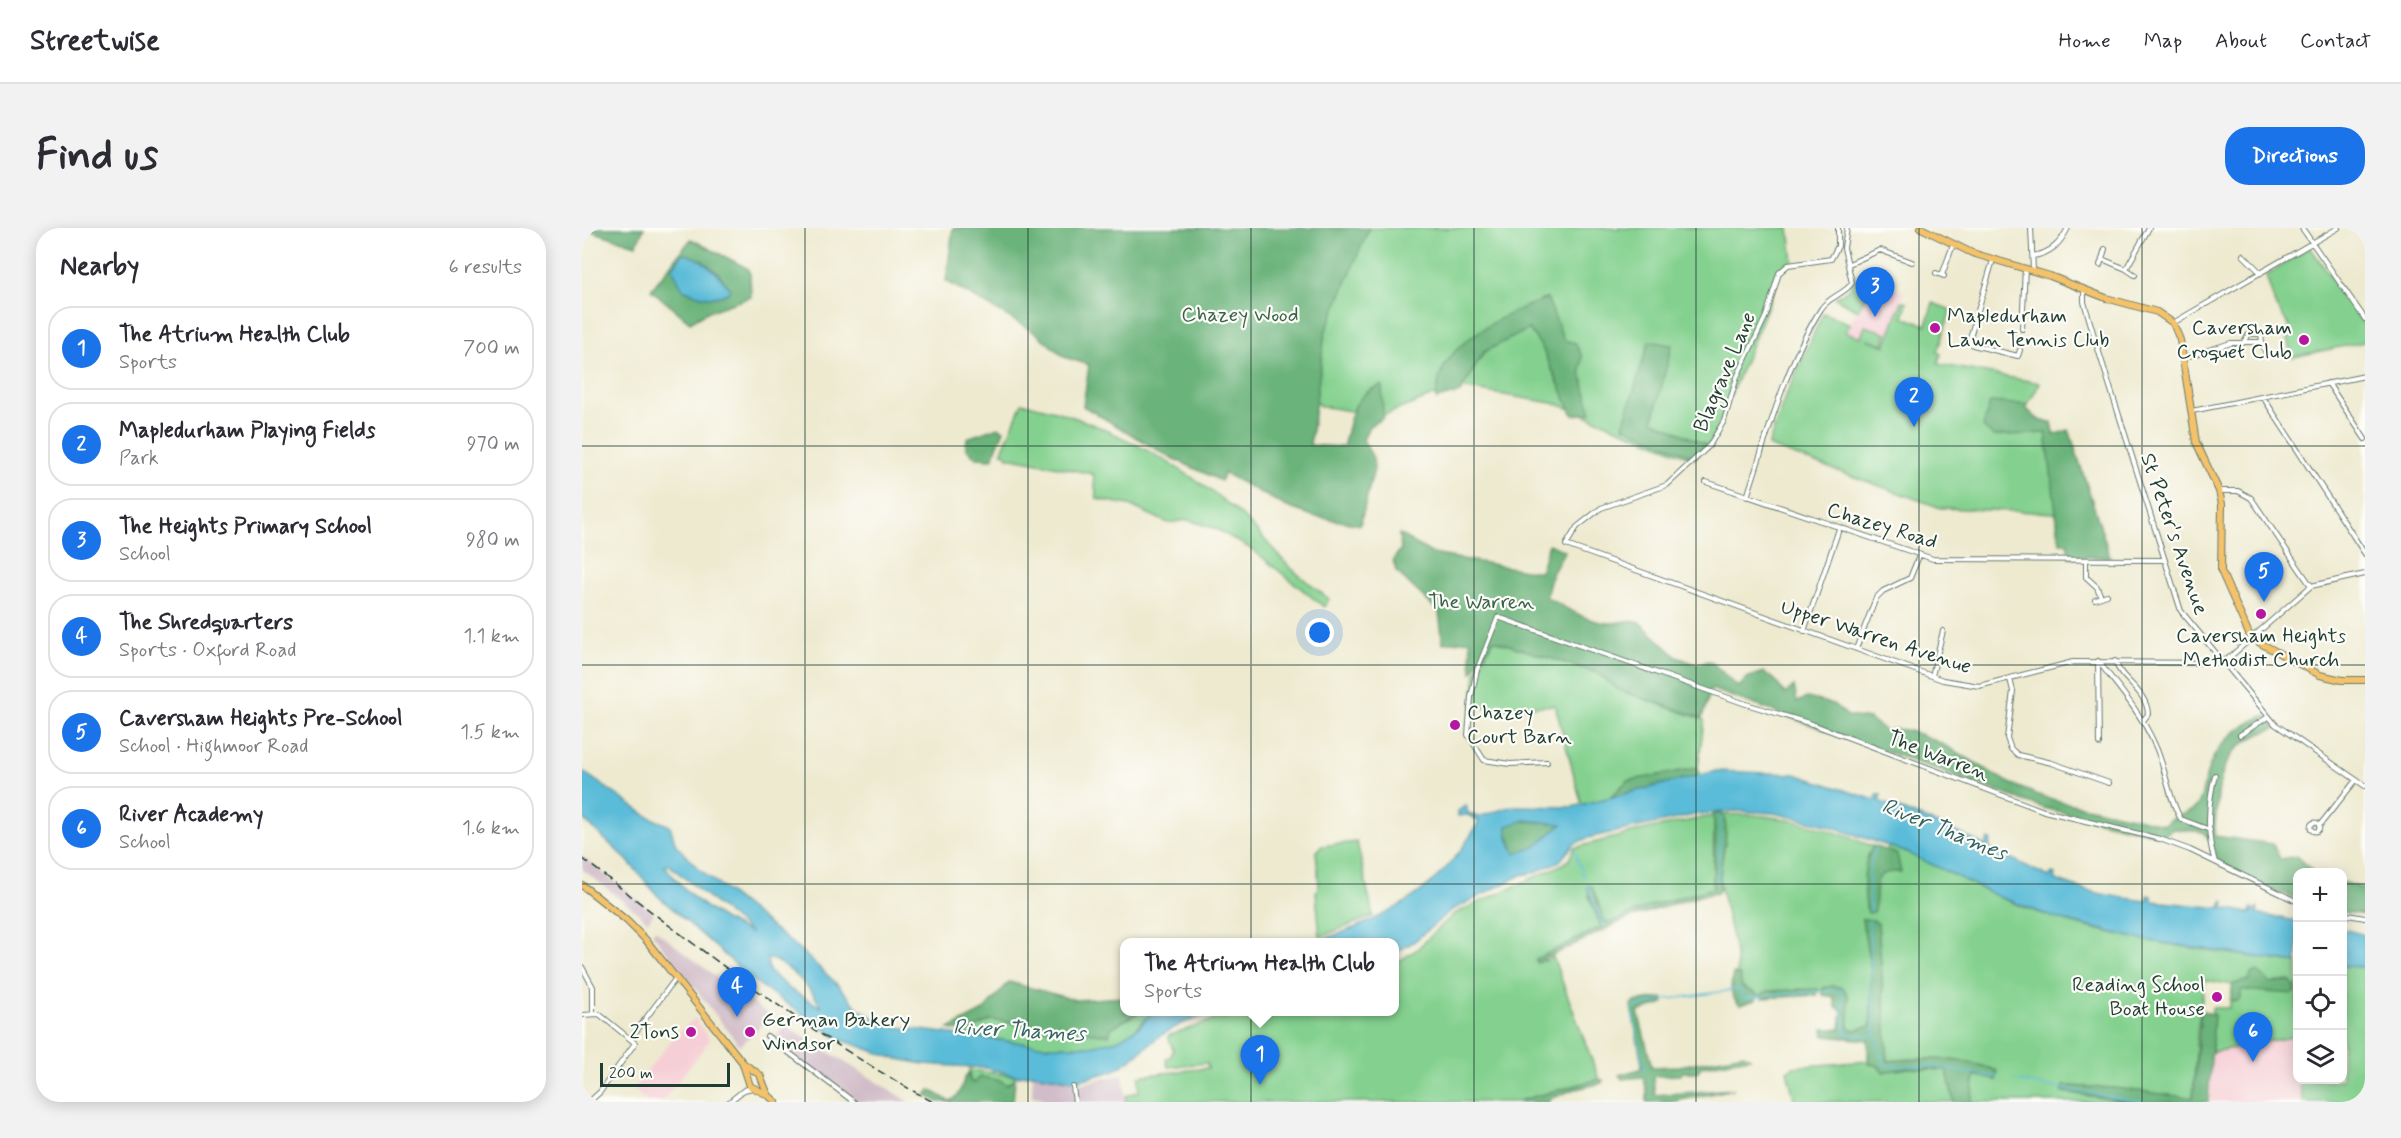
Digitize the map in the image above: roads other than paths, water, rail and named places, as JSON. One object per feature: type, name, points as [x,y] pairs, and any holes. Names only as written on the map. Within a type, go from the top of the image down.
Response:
[{"type":"main road","points":[[1921,228],[1993,260],[2032,270],[2084,291],[2157,312],[2173,323],[2183,358],[2196,442],[2219,492],[2224,518],[2220,551],[2221,571],[2253,639],[2320,675],[2342,680],[2365,680]]},
{"type":"main road","points":[[582,885],[636,930],[743,1063],[760,1075],[768,1095]]},
{"type":"main road","points":[[743,1063],[751,1085],[776,1102]]},
{"type":"main road","points":[[751,1085],[756,1073]]},
{"type":"main road","points":[[751,1085],[763,1082]]},
{"type":"street","points":[[1838,228],[1838,246],[1844,248]]},
{"type":"street","points":[[1747,497],[1780,396],[1821,309],[1851,285],[1853,276],[1844,248],[1847,228]]},
{"type":"street","points":[[2031,228],[2032,270]]},
{"type":"street","points":[[2033,256],[2046,254],[2059,244],[2068,228]]},
{"type":"street","points":[[2126,268],[2149,228]]},
{"type":"street","points":[[2302,228],[2365,319]]},
{"type":"street","points":[[2173,323],[2338,228]]},
{"type":"street","points":[[1936,273],[1943,276],[1953,244]]},
{"type":"street","name":"Blagrave Lane","points":[[1566,545],[1577,527],[1601,508],[1667,485],[1710,446],[1724,421],[1737,377],[1766,316],[1779,273],[1788,265],[1831,259],[1838,246]]},
{"type":"street","points":[[2100,265],[2105,249]]},
{"type":"street","points":[[1849,264],[1880,250],[1912,262]]},
{"type":"street","points":[[2243,255],[2261,273]]},
{"type":"street","points":[[2102,259],[2126,268],[2135,275]]},
{"type":"street","points":[[1993,260],[1969,341],[1973,345],[2018,359],[2020,350]]},
{"type":"street","points":[[2022,329],[2025,268]]},
{"type":"street","name":"St Peter's Avenue","points":[[2084,291],[2084,302],[2098,350],[2181,611],[2268,717],[2365,786]]},
{"type":"street","points":[[2246,342],[2249,334],[2257,332],[2261,334],[2265,351]]},
{"type":"street","points":[[2183,358],[2231,343],[2262,342]]},
{"type":"street","points":[[2191,411],[2365,376]]},
{"type":"street","points":[[2328,383],[2365,439]]},
{"type":"street","points":[[2263,397],[2365,554]]},
{"type":"street","name":"Chazey Road","points":[[1706,482],[1919,556],[1946,560],[2165,560]]},
{"type":"street","points":[[2219,492],[2238,491],[2255,502],[2311,586]]},
{"type":"street","points":[[1804,631],[1839,529]]},
{"type":"street","name":"Upper Warren Avenue","points":[[1566,545],[1954,683],[1979,686],[2073,662],[2223,663]]},
{"type":"street","points":[[1856,649],[1876,598],[1883,591],[1910,578],[1919,556]]},
{"type":"street","points":[[2086,560],[2086,578],[2097,587],[2101,597]]},
{"type":"street","points":[[2223,663],[2311,586],[2365,574]]},
{"type":"street","points":[[2096,599],[2107,595]]},
{"type":"street","name":"The Warren","points":[[1547,762],[1510,764],[1484,760],[1468,735],[1471,697],[1477,670],[1498,616],[1746,704],[1812,724],[2044,811],[2160,839],[2202,856],[2293,900]]},
{"type":"street","points":[[1932,676],[1943,631]]},
{"type":"street","points":[[2098,661],[2127,694],[2143,721],[2166,771],[2178,813],[2187,822],[2210,830]]},
{"type":"street","points":[[2098,661],[2100,744]]},
{"type":"street","points":[[2115,661],[2117,670],[2133,681],[2146,705],[2148,714],[2143,721]]},
{"type":"street","points":[[2010,679],[2013,691],[2007,738],[2011,749],[2018,755],[2052,763],[2106,783]]},
{"type":"street","points":[[2240,735],[2268,717]]},
{"type":"street","points":[[2215,775],[2210,799],[2211,848],[2215,862]]},
{"type":"street","points":[[2319,826],[2356,780]]},
{"type":"street","points":[[2202,856],[2211,848]]},
{"type":"street","points":[[2347,915],[2365,918]]},
{"type":"street","points":[[582,967],[593,987],[593,1013]]},
{"type":"street","points":[[631,1038],[676,978]]},
{"type":"street","points":[[582,1015],[593,1013],[605,1017],[631,1038],[635,1045],[589,1102]]},
{"type":"street","points":[[767,1036],[854,1102]]},
{"type":"street","points":[[729,1102],[751,1085]]},
{"type":"street","points":[[1073,1087],[1075,1102]]},
{"type":"water","points":[[683,254],[697,258],[709,267],[730,289],[729,292],[724,295],[706,296],[683,289],[672,268]]},
{"type":"water","points":[[582,771],[649,817],[670,826],[676,845],[698,868],[799,949],[836,983],[859,1009],[889,1026],[1047,1046],[1090,1046],[1118,1040],[1139,1027],[1149,1016],[1202,1016],[1181,1024],[1158,1037],[1132,1059],[1113,1071],[1075,1081],[1033,1074],[1017,1076],[986,1068],[923,1064],[893,1058],[839,1039],[755,982],[658,896],[627,860],[582,818]],"holes":[[[669,865],[751,933],[704,906],[665,866]],[[767,958],[798,977],[812,992],[821,1007],[791,990],[769,971]]]},
{"type":"water","name":"River Thames","points":[[1716,771],[1795,774],[1875,800],[1878,794],[1881,795],[1879,801],[1986,846],[1988,839],[1991,840],[1989,848],[2049,877],[2052,873],[2055,874],[2054,879],[2077,887],[2147,901],[2148,895],[2152,896],[2152,901],[2221,908],[2223,901],[2225,902],[2224,908],[2249,913],[2253,907],[2252,913],[2258,908],[2257,914],[2293,920],[2293,962],[2143,940],[2055,918],[1997,896],[1908,853],[1827,825],[1773,813],[1736,811],[1699,814],[1587,838],[1574,844],[1560,861],[1533,873],[1521,875],[1450,911],[1415,941],[1399,951],[1399,938],[1328,938],[1389,911],[1430,884],[1464,846],[1479,821],[1468,815],[1458,816],[1458,811],[1466,805],[1468,813],[1478,817],[1513,806],[1572,807]],"holes":[[[1525,820],[1562,824],[1535,847],[1515,854],[1507,835],[1507,826]]]},
{"type":"water","points":[[2347,930],[2365,935],[2365,967],[2347,966]]},
{"type":"waterway","points":[[1718,880],[1721,815]]},
{"type":"waterway","points":[[1870,911],[1869,872],[1875,848]]},
{"type":"waterway","points":[[1574,850],[1584,877]]},
{"type":"waterway","points":[[1587,883],[1603,927]]},
{"type":"waterway","points":[[1869,920],[1876,1035],[1885,1066],[1929,1066],[1997,1077]]},
{"type":"waterway","points":[[1645,1071],[1631,1008],[1664,1000],[1740,989],[1742,998],[1765,996]]},
{"type":"waterway","points":[[1770,995],[1841,990],[1846,1035],[1875,1035]]},
{"type":"waterway","points":[[2015,1081],[2145,1102]]},
{"type":"railway","points":[[582,858],[709,956],[796,1018],[933,1102]]},
{"type":"place","name":"The Heights Primary School","points":[[1875,317]]},
{"type":"place","name":"Mapledurham Lawn Tennis Club","points":[[1935,328]]},
{"type":"place","name":"Caversham Croquet Club","points":[[2304,340]]},
{"type":"place","name":"Mapledurham Playing Fields","points":[[1914,427]]},
{"type":"place","name":"Caversham Heights Pre-School","points":[[2264,602]]},
{"type":"place","name":"Caversham Heights Methodist Church","points":[[2261,614]]},
{"type":"place","name":"Chazey Court Barn","points":[[1455,725]]},
{"type":"place","name":"Reading School Boat House","points":[[2217,997]]},
{"type":"place","name":"The Shredquarters","points":[[737,1017]]},
{"type":"place","name":"2Tons","points":[[691,1032]]},
{"type":"place","name":"German Bakery Windsor","points":[[750,1032]]},
{"type":"place","name":"River Academy","points":[[2253,1062]]},
{"type":"place","name":"The Atrium Health Club","points":[[1260,1085]]},
{"type":"park label","name":"Chazey Wood","points":[[1240,315]]}]
